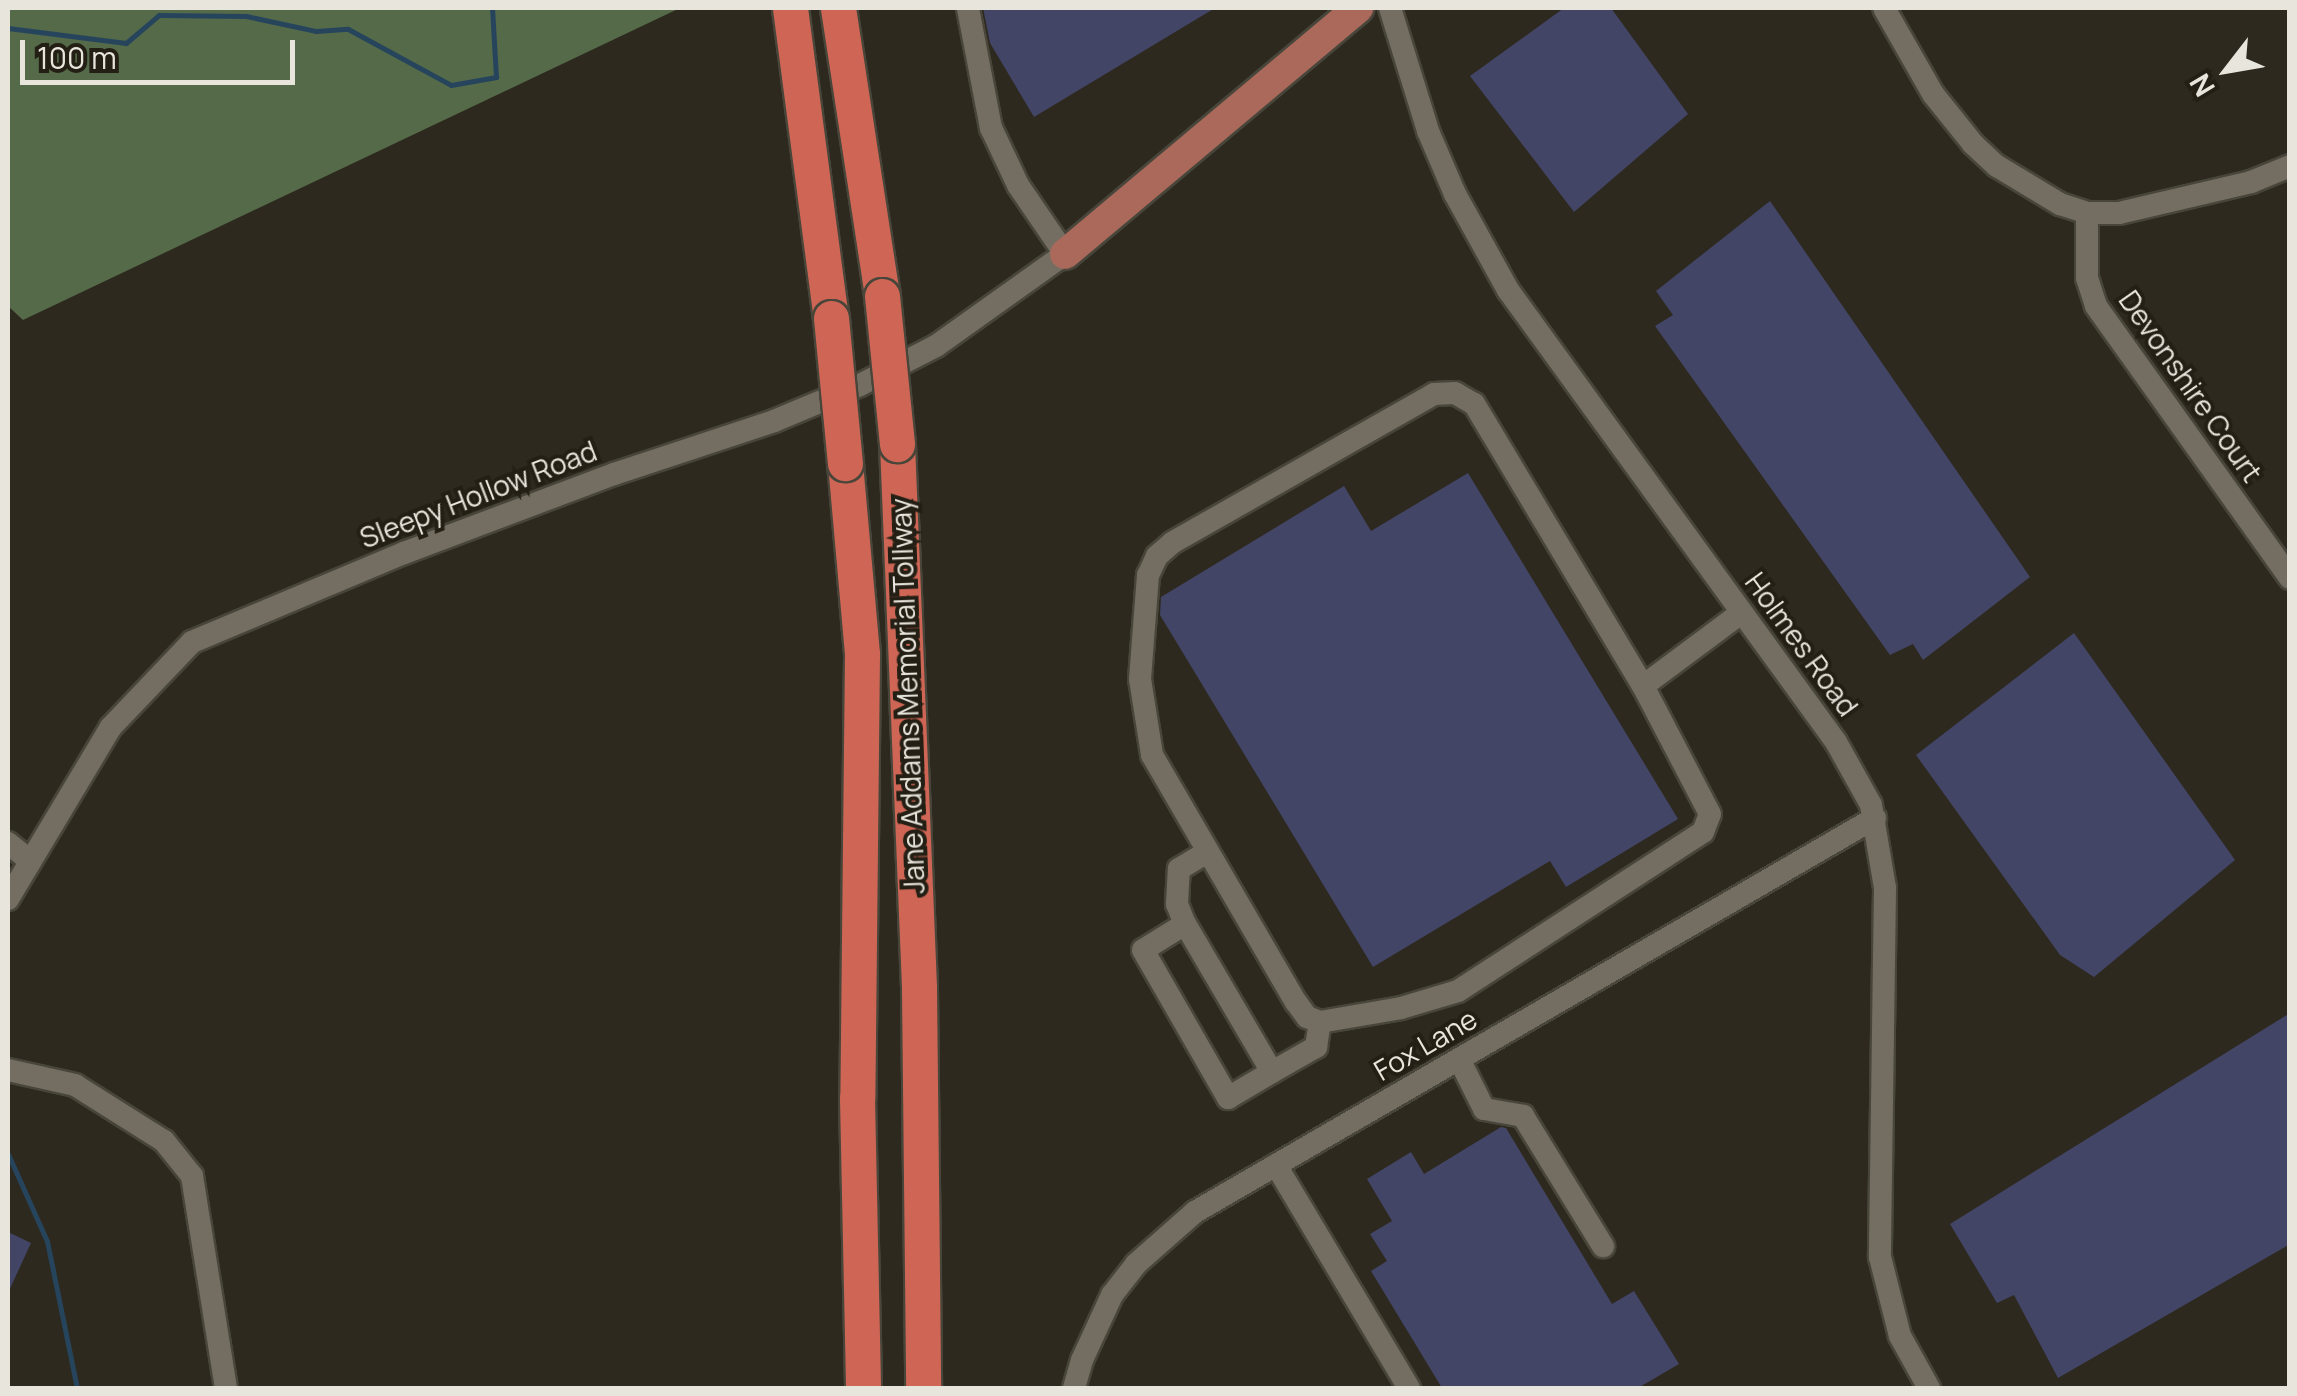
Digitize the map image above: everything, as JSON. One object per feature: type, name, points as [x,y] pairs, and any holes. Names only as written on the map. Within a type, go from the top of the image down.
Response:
[{"type":"highway","name":"Jane Addams Memorial Tollway","points":[[790,8],[832,318],[862,654],[857,1098],[863,1388]]},
{"type":"highway","name":"Jane Addams Memorial Tollway","points":[[838,8],[882,296],[897,444],[919,988],[923,1388]]},
{"type":"main road","points":[[1065,254],[1358,8]]},
{"type":"street","points":[[968,8],[992,128],[1018,185],[1065,254]]},
{"type":"street","name":"Holmes Road","points":[[1390,8],[1428,130],[1455,194],[1508,290],[1854,768],[1876,818],[1886,888],[1880,1257],[1888,1304],[1919,1385]]},
{"type":"street","points":[[1892,9],[1933,94],[1973,144],[2030,188],[2087,214],[2158,207],[2251,182],[2290,166]]},
{"type":"street","name":"Devonshire Court","points":[[2087,214],[2087,278],[2096,306],[2290,578]]},
{"type":"street","name":"Sleepy Hollow Road","points":[[8,900],[111,726],[192,642],[248,615],[439,540],[614,474],[774,421],[860,385],[936,346],[1065,254]]},
{"type":"street","points":[[1456,392],[1474,404],[1643,686],[1710,814],[1703,832],[1458,991],[1401,1008],[1320,1022],[1308,1017],[1296,1002],[1207,852],[1152,755],[1144,721],[1140,679],[1142,624],[1148,575],[1157,556],[1172,542],[1434,394],[1456,392]]},
{"type":"street","points":[[1643,686],[1742,612]]},
{"type":"street","name":"Fox Lane","points":[[1074,1388],[1106,1308],[1136,1264],[1195,1212],[1876,818]]},
{"type":"street","points":[[8,843],[30,861]]},
{"type":"street","points":[[1207,852],[1180,869],[1177,904],[1272,1072]]},
{"type":"street","points":[[1186,924],[1143,950],[1228,1098],[1316,1046],[1320,1022]]},
{"type":"street","points":[[1459,1059],[1484,1109],[1523,1116],[1604,1246]]},
{"type":"street","points":[[8,1070],[75,1085],[164,1141],[192,1176],[226,1388]]},
{"type":"street","points":[[1276,1166],[1408,1388]]},
{"type":"green space","points":[[8,8],[680,8],[23,320],[8,306]]},
{"type":"building","points":[[983,8],[1215,8],[1034,117],[990,43]]},
{"type":"building","points":[[1564,8],[1611,8],[1688,114],[1574,212],[1470,76]]},
{"type":"building","points":[[1770,201],[2030,577],[1923,660],[1913,644],[1890,655],[1655,326],[1673,315],[1656,291]]},
{"type":"building","points":[[1468,473],[1678,819],[1566,887],[1550,861],[1373,967],[1160,615],[1161,597],[1344,486],[1371,531]]},
{"type":"building","points":[[2074,633],[2235,860],[2094,977],[2060,955],[1916,755]]},
{"type":"building","points":[[2290,1013],[2290,1244],[2058,1378],[2014,1295],[1997,1303],[1950,1224]]},
{"type":"building","points":[[1501,1127],[1506,1128],[1612,1304],[1634,1291],[1679,1364],[1638,1388],[1442,1388],[1371,1271],[1387,1261],[1370,1234],[1392,1221],[1367,1179],[1411,1152],[1424,1174]]},
{"type":"building","points":[[8,1232],[31,1243],[8,1293]]},
{"type":"waterway","points":[[8,28],[126,43],[159,15],[246,16],[316,31],[348,29],[451,85],[496,77],[492,8]]},
{"type":"waterway","points":[[8,1154],[47,1241],[77,1388]]}]
